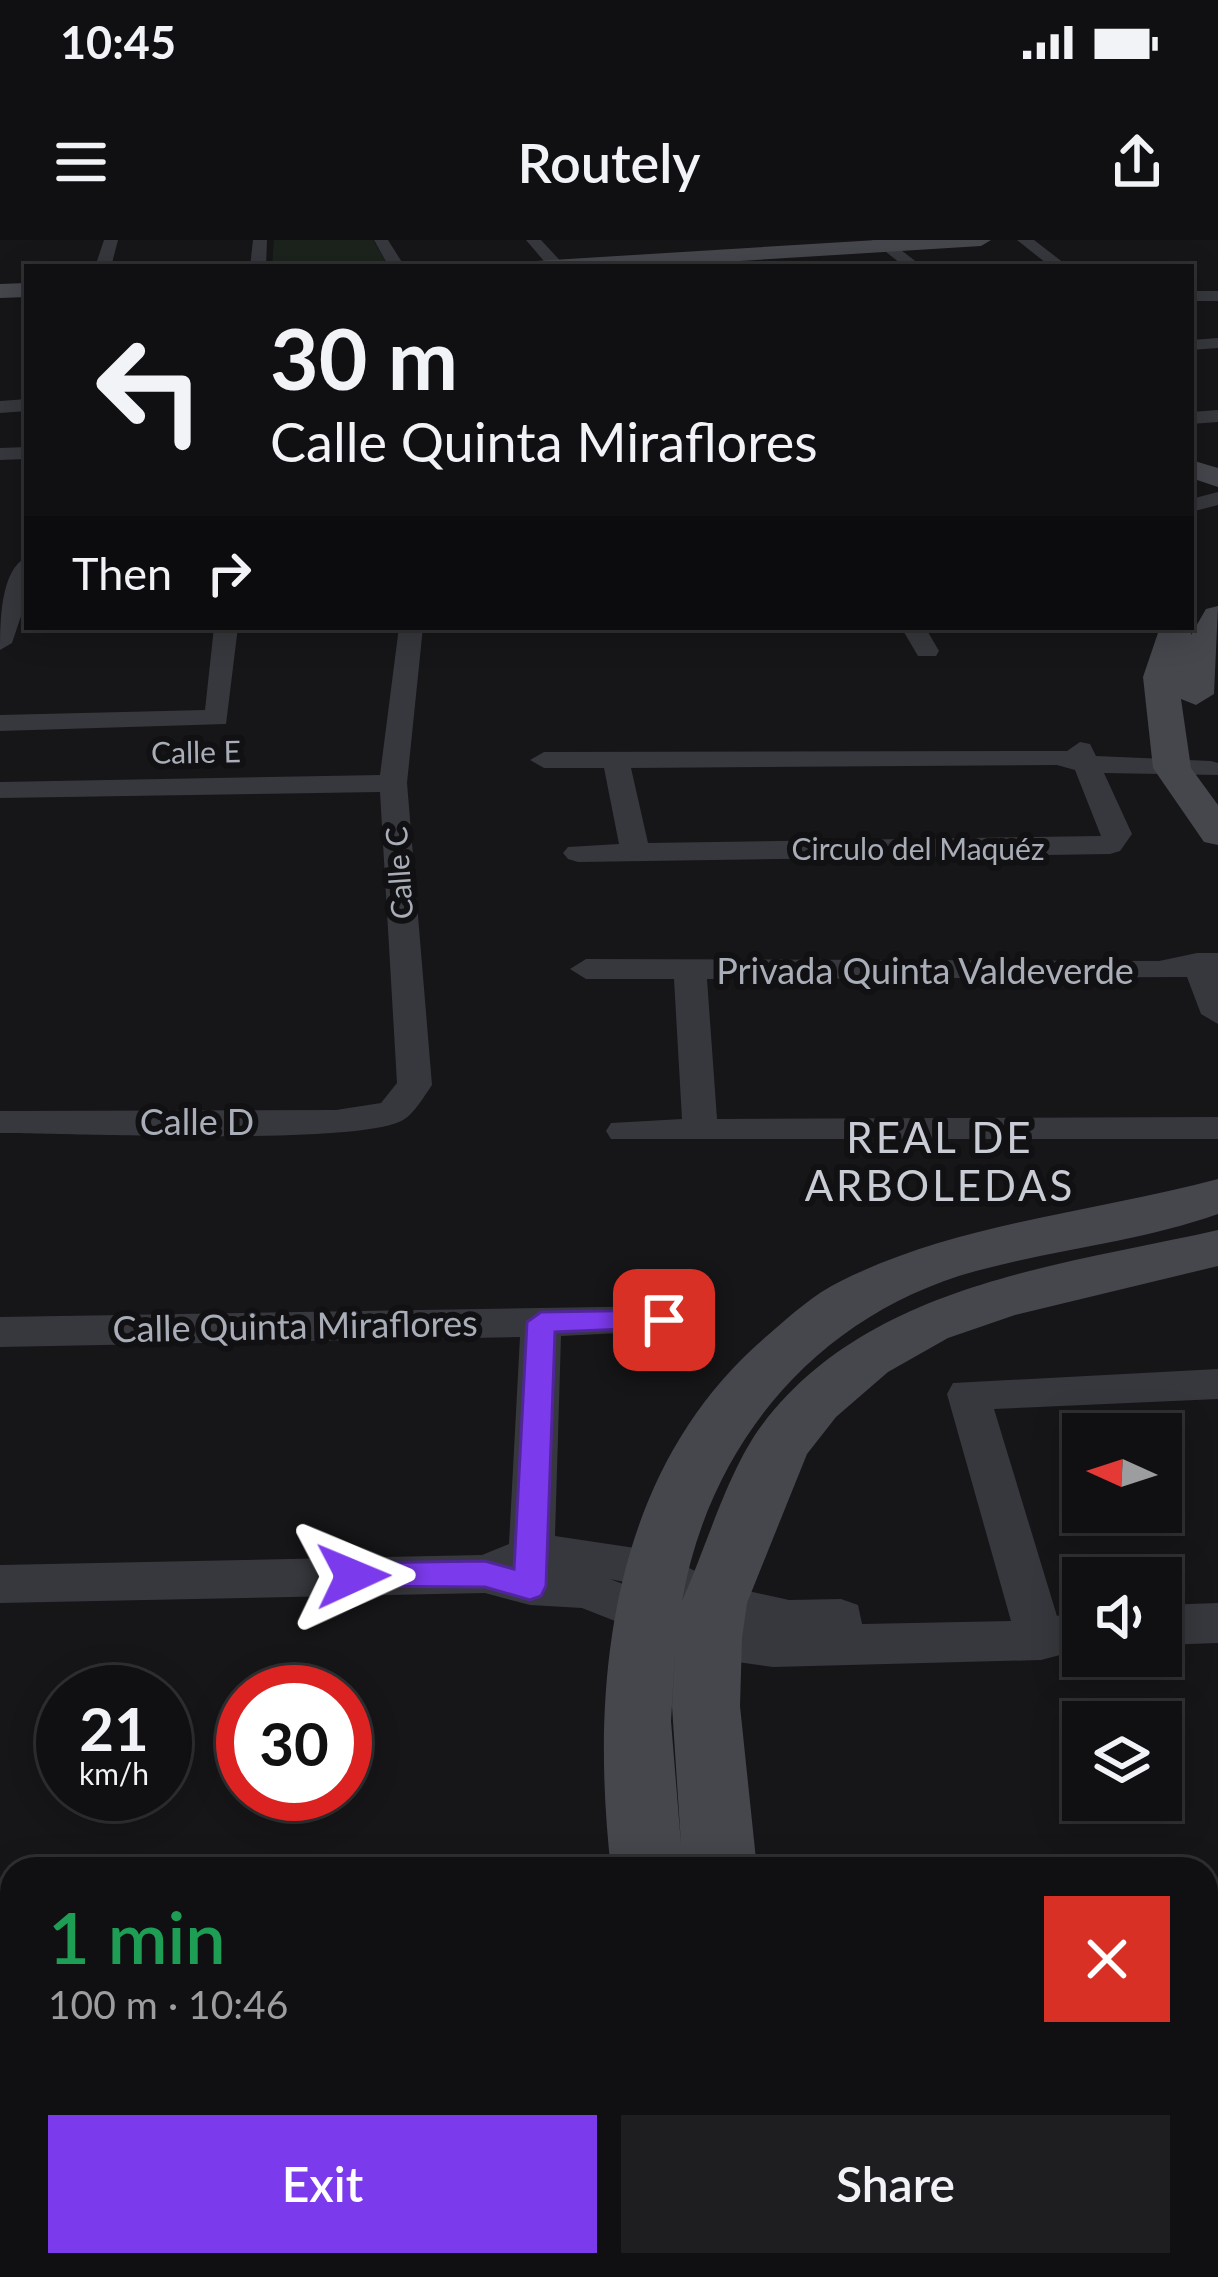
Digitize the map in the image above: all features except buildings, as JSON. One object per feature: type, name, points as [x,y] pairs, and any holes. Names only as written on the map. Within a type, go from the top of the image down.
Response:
[{"type":"street","points":[[533,240],[555,264]]},
{"type":"street","points":[[579,264],[740,246],[981,240]]},
{"type":"street","points":[[1024,240],[1057,264]]},
{"type":"street","points":[[879,241],[911,264]]},
{"type":"street","points":[[740,246],[767,264]]},
{"type":"street","points":[[0,643],[24,573]]},
{"type":"street","points":[[1195,766],[1194,682],[1203,645],[1205,602]]},
{"type":"street","points":[[0,723],[217,718],[226,630]]},
{"type":"street","name":"Calle C","points":[[392,1112],[415,1084],[393,783],[411,630]]},
{"type":"street","points":[[915,630],[927,651]]},
{"type":"street","points":[[1176,630],[1162,677],[1218,833]]},
{"type":"street","points":[[544,760],[1074,757],[1195,766]]},
{"type":"street","name":"Circulo del Maquéz","points":[[578,853],[1110,845],[1118,834],[1074,757]]},
{"type":"street","points":[[616,760],[634,851]]},
{"type":"street","name":"Calle E","points":[[0,790],[393,783]]},
{"type":"street","name":"Privada Quinta Valdeverde","points":[[586,969],[1209,973],[1218,1014]]},
{"type":"street","name":"Privada Quinta Valdeverde","points":[[690,970],[700,1128]]},
{"type":"street","name":"Calle D","points":[[0,1122],[336,1121],[392,1112]]},
{"type":"street","points":[[624,1131],[1218,1128]]},
{"type":"street","points":[[646,1857],[638,1811],[634,1685],[650,1592],[680,1501],[716,1425],[778,1352],[862,1293],[975,1252],[1218,1196]]},
{"type":"street","points":[[719,1857],[706,1706],[711,1621],[781,1444],[815,1402],[868,1357],[928,1324],[1005,1298],[1218,1249]]},
{"type":"street","name":"Calle Quinta Miraflores","points":[[0,1332],[664,1320]]},
{"type":"street","points":[[516,1571],[541,1322]]},
{"type":"street","points":[[0,1584],[516,1571],[585,1589],[650,1592],[773,1647],[1061,1627],[968,1394],[1218,1384]]},
{"type":"street","points":[[1182,1624],[1218,1623]]},
{"type":"shaded area","points":[[274,240],[373,240],[387,264],[272,264]]},
{"type":"district","name":"REAL DE ARBOLEDAS","points":[[940,1162]]},
{"type":"route","points":[[353,1576],[485,1574],[530,1586],[541,1322],[664,1320]]}]
